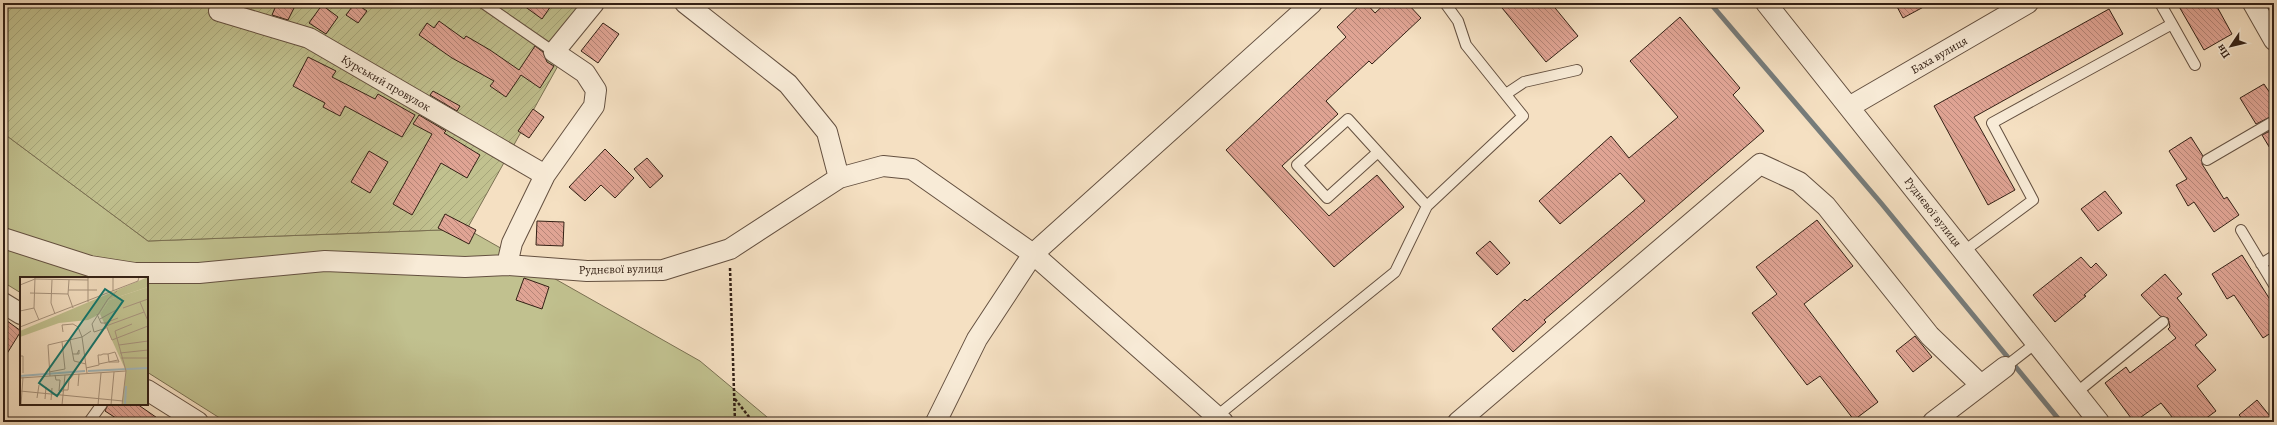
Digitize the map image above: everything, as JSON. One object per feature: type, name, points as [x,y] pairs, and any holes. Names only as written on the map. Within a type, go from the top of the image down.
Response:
[{"type":"street","points":[[507,266],[512,243],[545,175],[594,106],[596,90],[585,73],[554,52],[594,3]]},
{"type":"street","points":[[685,3],[788,84],[827,132],[839,178]]},
{"type":"street","points":[[936,422],[977,339],[1033,254],[1312,3]]},
{"type":"street","name":"Руднєвої вулиця","points":[[1766,3],[1964,251],[2029,348],[2076,393],[2099,422]]},
{"type":"street","name":"Баха вулиця","points":[[1849,107],[2028,3]]},
{"type":"street","points":[[2253,3],[2274,40]]},
{"type":"street","name":"Курський провулок","points":[[219,10],[309,38],[545,175]]},
{"type":"street","points":[[1458,422],[1760,164],[1799,182],[1826,206],[1930,336],[1981,385]]},
{"type":"street","name":"Руднєвої вулиця","points":[[3,238],[90,266],[135,273],[199,273],[325,261],[465,267],[507,266],[587,271],[663,270],[730,249],[839,178],[883,166],[912,169],[1033,254],[1220,419]]},
{"type":"street","points":[[3,303],[20,313]]},
{"type":"street","points":[[1933,422],[2005,367]]},
{"type":"street","points":[[148,391],[198,422]]},
{"type":"lane","points":[[483,3],[554,52]]},
{"type":"lane","points":[[1220,419],[1395,272],[1426,206],[1524,116],[1466,44],[1458,21],[1445,3]]},
{"type":"lane","points":[[2160,3],[2195,65]]},
{"type":"lane","points":[[1964,251],[2034,200],[1992,123],[2172,24]]},
{"type":"lane","points":[[1506,94],[1524,82],[1577,70]]},
{"type":"lane","points":[[1378,152],[1327,198],[1297,165],[1348,119],[1378,152],[1426,206]]},
{"type":"lane","points":[[2207,160],[2274,121]]},
{"type":"lane","points":[[2241,230],[2274,286]]},
{"type":"lane","points":[[2261,264],[2274,256]]},
{"type":"lane","points":[[2076,393],[2163,322]]},
{"type":"lane","points":[[2005,367],[2029,348]]},
{"type":"lane","points":[[89,422],[101,405]]},
{"type":"path","points":[[730,249],[735,422]]},
{"type":"path","points":[[734,398],[753,422]]},
{"type":"green space","points":[[3,3],[593,3],[467,229],[148,241],[3,133]]},
{"type":"green space","points":[[3,133],[148,241],[467,229],[700,361],[773,422],[226,422],[148,373],[148,277],[20,277],[20,292],[3,282]]},
{"type":"building","points":[[277,3],[284,3],[294,8],[288,20],[272,15]]},
{"type":"building","points":[[355,3],[367,11],[358,23],[346,15]]},
{"type":"building","points":[[520,3],[553,3],[542,19]]},
{"type":"building","points":[[1362,3],[1366,3],[1375,13],[1386,3],[1407,3],[1421,18],[1372,64],[1369,61],[1326,101],[1338,114],[1282,166],[1329,216],[1377,175],[1404,207],[1334,267],[1226,150],[1346,37],[1337,27]]},
{"type":"building","points":[[1498,3],[1551,3],[1578,36],[1546,62]]},
{"type":"building","points":[[1895,3],[1931,3],[1903,18]]},
{"type":"building","points":[[2177,3],[2215,3],[2232,34],[2204,50]]},
{"type":"building","points":[[322,5],[338,17],[326,34],[309,23]]},
{"type":"building","points":[[2109,9],[2123,34],[1974,117],[2015,190],[1988,205],[1934,106]]},
{"type":"building","points":[[1680,17],[1740,88],[1733,95],[1764,131],[1544,320],[1546,322],[1513,352],[1492,329],[1525,299],[1527,301],[1645,201],[1620,173],[1560,224],[1539,201],[1611,136],[1629,158],[1678,117],[1630,61]]},
{"type":"building","points":[[439,21],[464,39],[466,36],[519,70],[535,46],[543,52],[547,62],[554,66],[540,88],[521,75],[506,97],[490,86],[494,81],[452,58],[419,35],[427,23],[434,28]]},
{"type":"building","points":[[603,23],[619,34],[598,63],[581,51]]},
{"type":"building","points":[[308,57],[336,71],[332,77],[375,99],[378,94],[415,115],[402,137],[345,106],[340,116],[323,107],[325,103],[293,86]]},
{"type":"building","points":[[2264,84],[2274,99],[2274,115],[2256,124],[2240,98]]},
{"type":"building","points":[[433,91],[460,106],[457,111],[430,95]]},
{"type":"building","points":[[533,109],[544,117],[529,138],[518,131]]},
{"type":"building","points":[[419,115],[446,131],[444,133],[480,155],[467,178],[441,163],[412,215],[393,204],[432,134],[413,124]]},
{"type":"building","points":[[2274,129],[2274,155],[2262,135]]},
{"type":"building","points":[[2191,137],[2203,156],[2202,164],[2224,199],[2227,197],[2239,215],[2214,232],[2194,202],[2188,206],[2176,185],[2187,179],[2169,151]]},
{"type":"building","points":[[605,149],[634,178],[615,198],[601,185],[585,201],[569,187]]},
{"type":"building","points":[[369,151],[388,162],[370,193],[351,182]]},
{"type":"building","points":[[647,158],[663,176],[650,188],[634,169]]},
{"type":"building","points":[[2105,191],[2122,213],[2098,231],[2081,209]]},
{"type":"building","points":[[445,214],[476,230],[469,244],[438,228]]},
{"type":"building","points":[[1817,220],[1853,266],[1804,304],[1878,402],[1854,420],[1820,376],[1807,385],[1752,313],[1777,294],[1756,267]]},
{"type":"building","points":[[537,221],[564,222],[563,246],[536,245]]},
{"type":"building","points":[[1490,241],[1510,263],[1497,275],[1476,253]]},
{"type":"building","points":[[2242,255],[2274,306],[2274,331],[2263,338],[2234,295],[2227,299],[2212,274]]},
{"type":"building","points":[[2081,257],[2091,268],[2096,263],[2107,275],[2084,295],[2086,296],[2055,322],[2033,295]]},
{"type":"building","points":[[2165,274],[2182,294],[2177,298],[2207,335],[2195,345],[2216,370],[2197,386],[2216,411],[2201,422],[2176,422],[2161,403],[2134,422],[2105,383],[2126,367],[2130,373],[2176,338],[2168,329],[2170,327],[2168,318],[2160,316],[2141,295]]},
{"type":"building","points":[[524,278],[549,287],[542,309],[516,300]]},
{"type":"building","points":[[3,318],[20,330],[20,333],[3,360]]},
{"type":"building","points":[[1915,336],[1932,357],[1913,372],[1896,351]]},
{"type":"building","points":[[2257,400],[2274,422],[2245,422],[2239,415]]},
{"type":"building","points":[[108,405],[138,405],[163,422],[122,422],[105,411]]},
{"type":"waterway","points":[[1710,3],[1881,203],[2061,422]]}]
